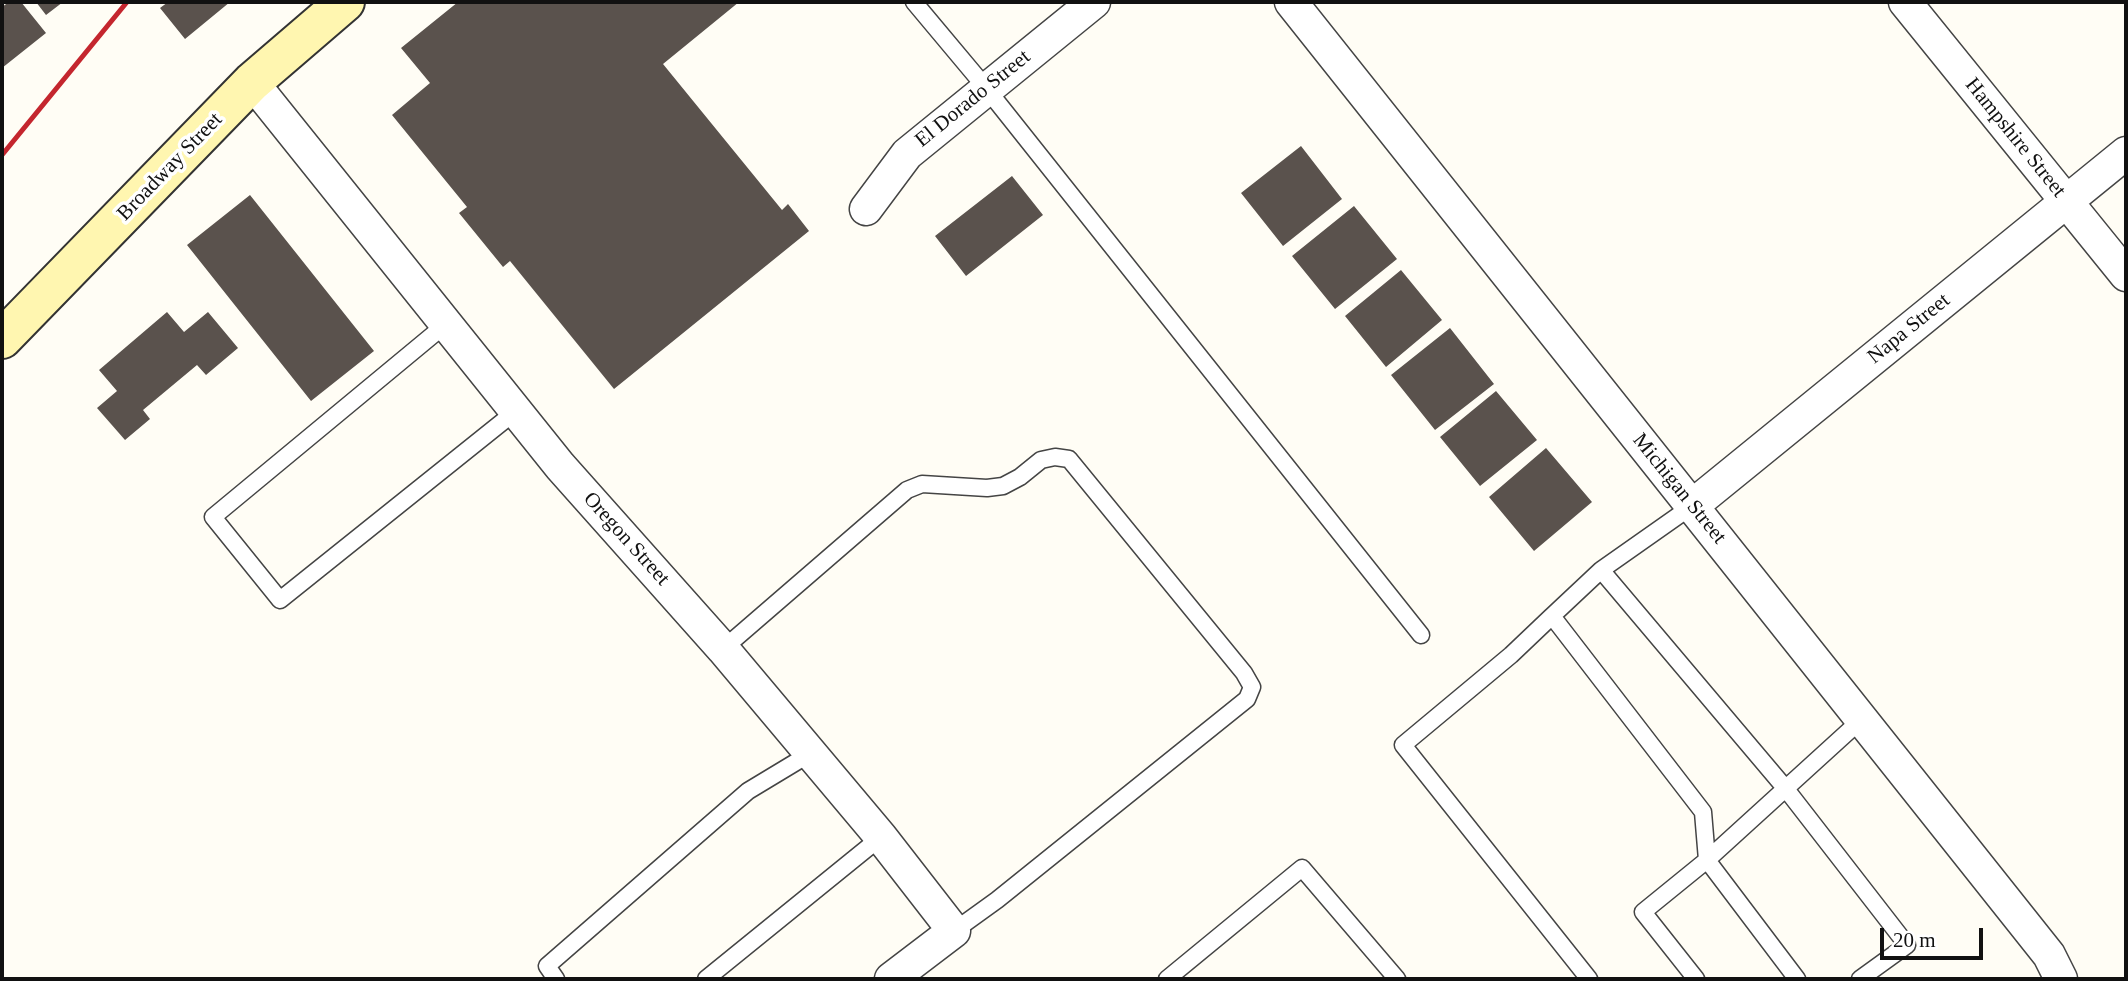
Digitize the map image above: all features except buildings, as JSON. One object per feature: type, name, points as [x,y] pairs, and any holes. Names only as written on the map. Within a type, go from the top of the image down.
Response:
[{"type":"main road","name":"Broadway Street","points":[[2,339],[252,82],[345,2]]},
{"type":"street","name":"El Dorado Street","points":[[866,209],[907,154],[1094,2]]},
{"type":"street","name":"Michigan Street","points":[[1291,2],[2049,955],[2061,979]]},
{"type":"street","name":"Hampshire Street","points":[[1905,2],[2126,275]]},
{"type":"street","name":"Oregon Street","points":[[252,82],[559,466],[723,649],[881,836],[954,931]]},
{"type":"street","name":"Napa Street","points":[[1692,506],[2126,153]]},
{"type":"street","points":[[891,979],[954,931]]},
{"type":"lane","points":[[914,2],[986,88],[1421,635]]},
{"type":"lane","points":[[446,324],[213,517],[280,600],[516,411]]},
{"type":"lane","points":[[723,649],[907,490],[922,484],[987,488],[1003,486],[1020,477],[1041,460],[1055,457],[1069,459],[1244,673],[1252,687],[1247,699],[997,900],[954,931]]},
{"type":"lane","points":[[1589,979],[1403,746],[1511,655],[1601,570],[1692,506]]},
{"type":"lane","points":[[1601,570],[1786,789],[1907,945],[1860,979]]},
{"type":"lane","points":[[1552,616],[1703,812],[1707,860],[1797,979]]},
{"type":"lane","points":[[1696,979],[1643,912],[1707,860],[1862,719]]},
{"type":"lane","points":[[556,979],[547,966],[748,791],[811,753]]},
{"type":"lane","points":[[706,979],[881,836]]},
{"type":"lane","points":[[1167,979],[1301,868],[1397,979]]},
{"type":"railway","points":[[2,155],[127,2]]}]
